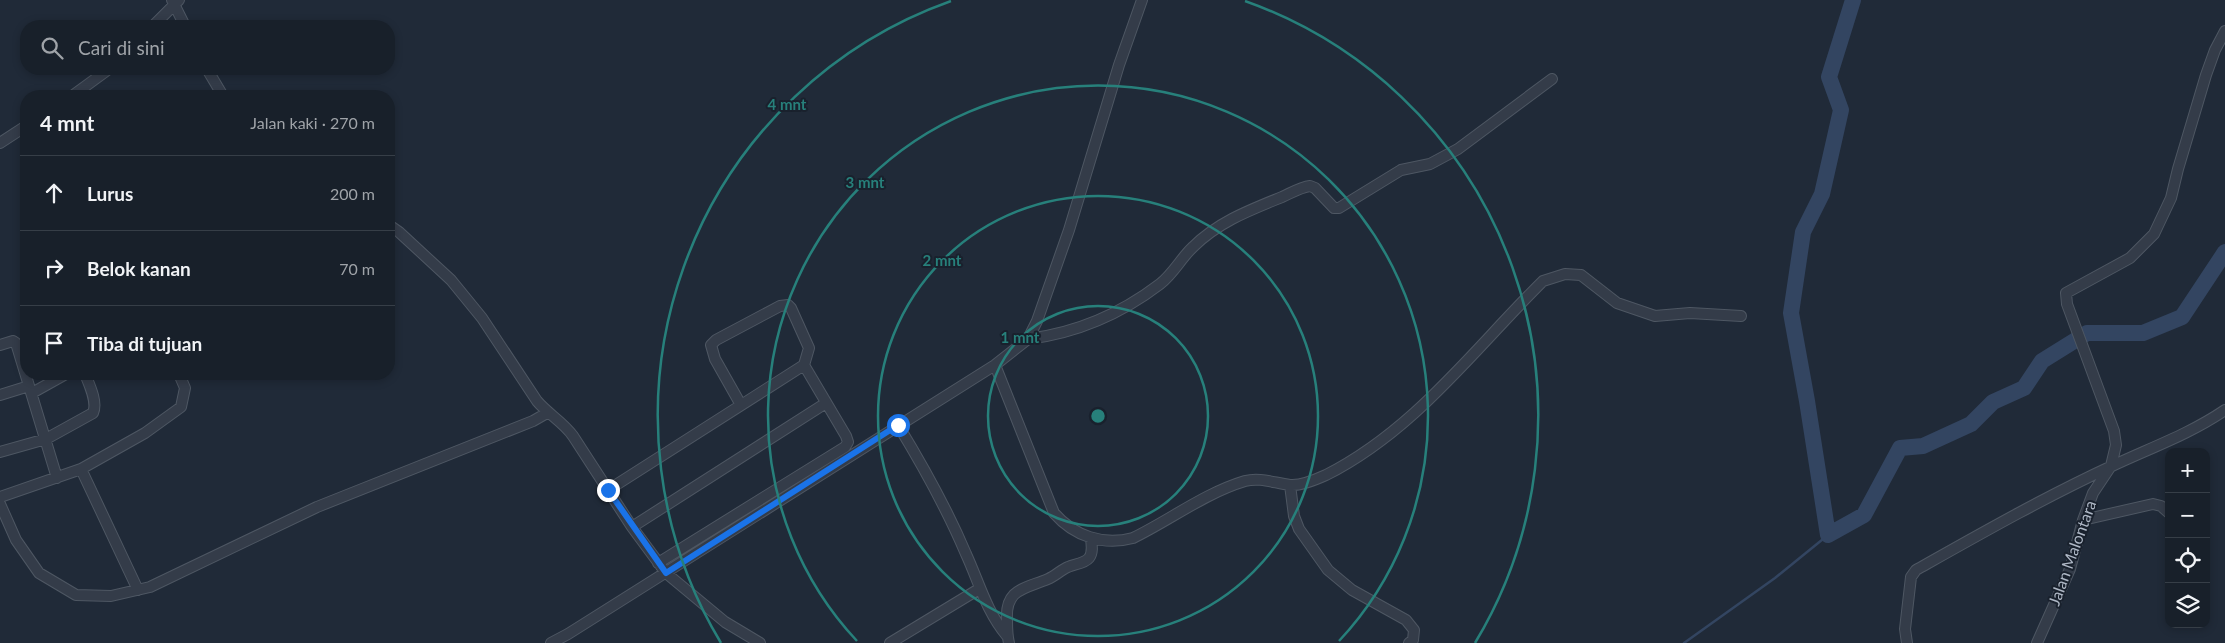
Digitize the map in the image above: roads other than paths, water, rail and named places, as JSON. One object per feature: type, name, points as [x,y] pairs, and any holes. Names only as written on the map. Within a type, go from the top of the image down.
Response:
[{"type":"street","points":[[551,643],[666,573],[995,365],[1028,339],[1037,321],[1070,230],[1119,65],[1142,0]]},
{"type":"street","points":[[158,20],[175,1],[183,20]]},
{"type":"street","points":[[2112,466],[2116,445],[2114,431],[2067,304],[2066,292],[2130,258],[2147,242],[2162,221],[2171,198],[2206,75],[2215,50],[2225,31]]},
{"type":"street","points":[[89,90],[103,75]]},
{"type":"street","points":[[211,75],[219,90]]},
{"type":"street","points":[[1028,339],[1060,334],[1126,306],[1161,283],[1200,240],[1230,219],[1243,213],[1310,186],[1315,188],[1334,208],[1339,208],[1401,170],[1430,164],[1458,149],[1552,79]]},
{"type":"street","points":[[0,143],[20,130]]},
{"type":"street","points":[[395,229],[451,280],[482,318],[537,401],[547,413],[566,426],[632,527],[666,573],[719,617],[760,643]]},
{"type":"street","points":[[995,365],[1054,513],[1067,525],[1091,540],[1119,541],[1133,538],[1209,497],[1244,481],[1258,479],[1290,485],[1302,484],[1324,475],[1366,452],[1390,435],[1434,396],[1543,281],[1565,274],[1581,275],[1617,303],[1655,316],[1690,313],[1741,316]]},
{"type":"street","points":[[608,490],[804,365],[809,348],[792,308],[788,305],[780,306],[716,340],[711,345],[712,354],[741,405]]},
{"type":"street","points":[[0,345],[14,341],[20,345]]},
{"type":"street","points":[[658,562],[845,447],[848,442],[846,436],[804,365]]},
{"type":"street","points":[[28,380],[57,478]]},
{"type":"street","points":[[0,395],[30,390],[52,380]]},
{"type":"street","points":[[0,452],[46,439],[94,413],[94,402],[87,380]]},
{"type":"street","points":[[0,498],[82,469],[144,433],[181,407],[185,388],[182,380]]},
{"type":"street","points":[[632,527],[826,403]]},
{"type":"street","points":[[1907,643],[1905,629],[1911,577],[1916,570],[2016,514],[2140,451],[2185,433],[2225,410]]},
{"type":"street","points":[[0,504],[16,540],[39,573],[76,595],[111,596],[150,587],[317,508],[533,421],[547,413]]},
{"type":"street","points":[[898,425],[933,486],[962,545],[979,589],[996,622],[1008,639]]},
{"type":"street","name":"Jalan Malontara","points":[[2037,643],[2064,582],[2093,493],[2112,466]]},
{"type":"street","points":[[82,469],[138,590]]},
{"type":"street","points":[[1290,485],[1294,516],[1299,528],[1324,565],[1339,582],[1406,620],[1414,630],[1413,640],[1409,643]]},
{"type":"street","points":[[2083,520],[2153,504],[2161,506],[2165,510]]},
{"type":"street","points":[[1008,639],[1007,606],[1010,597],[1027,587],[1051,578],[1068,567],[1086,560],[1092,553],[1091,540]]},
{"type":"street","points":[[890,643],[979,589]]},
{"type":"waterway","points":[[1853,0],[1829,77],[1841,110],[1822,194],[1803,232],[1791,313],[1828,535],[1864,515],[1900,448],[1923,446],[1971,424],[1993,402],[2024,388],[2042,361],[2087,333],[2143,333],[2182,317],[2225,252]]},
{"type":"waterway","points":[[1684,643],[1775,578],[1828,535]]}]
